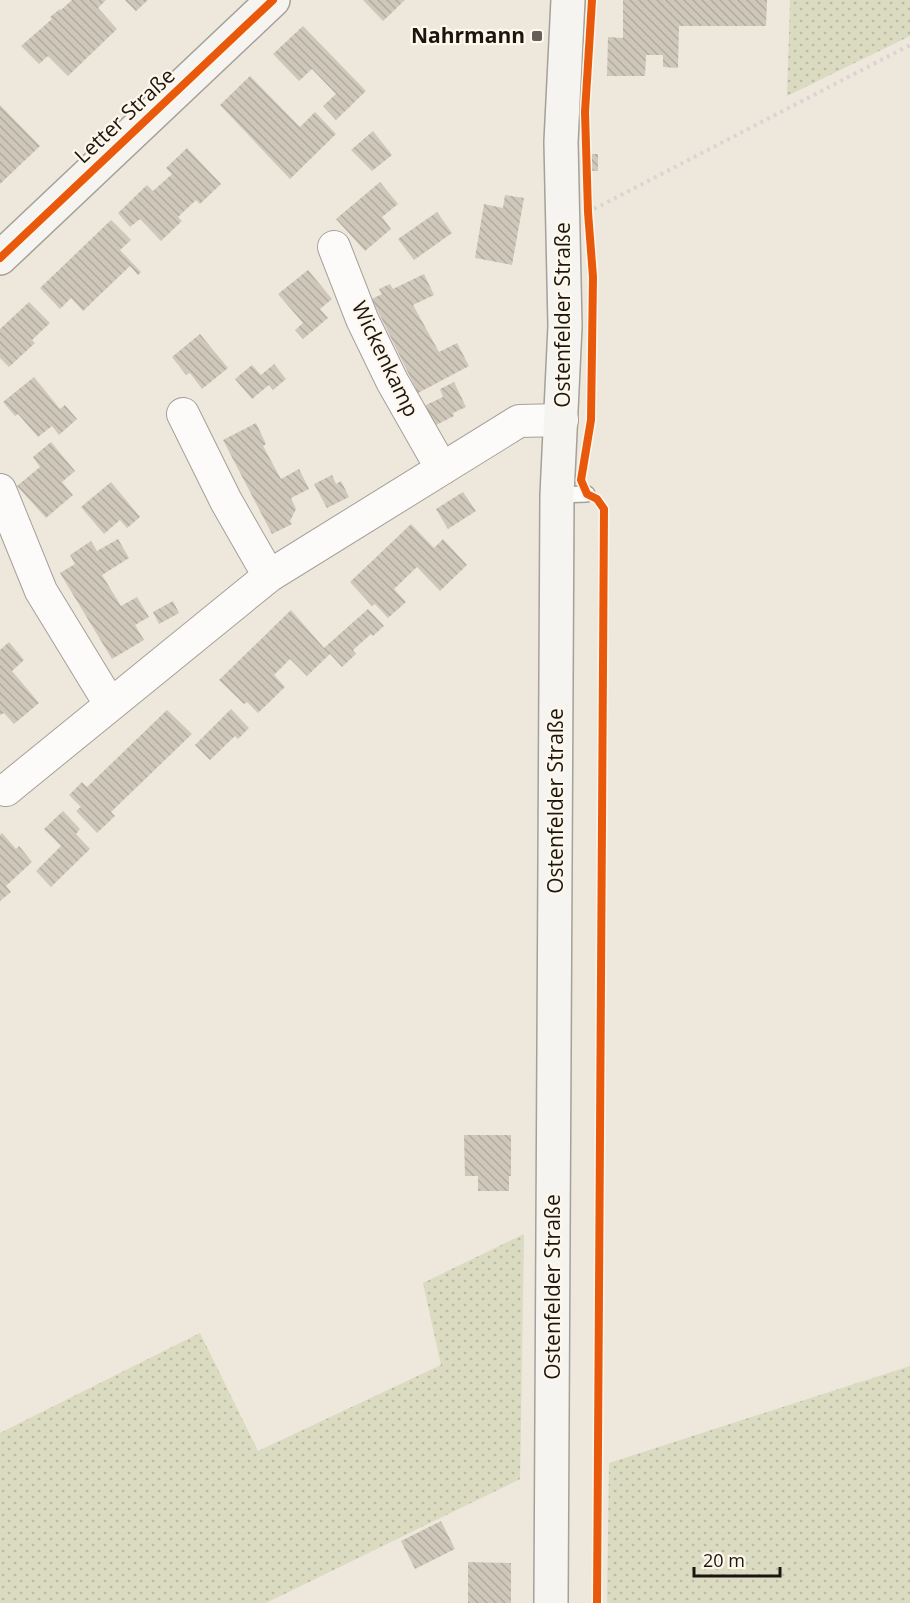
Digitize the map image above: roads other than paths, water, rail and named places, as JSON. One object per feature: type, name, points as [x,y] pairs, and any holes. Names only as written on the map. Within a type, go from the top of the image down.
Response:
[{"type":"main road","name":"Letter Straße","points":[[0,258],[273,0]]},
{"type":"main road","name":"Ostenfelder Straße","points":[[551,1603],[572,495],[562,420],[565,326],[561,142],[568,0]]},
{"type":"street","name":"Wickenkamp","points":[[333,247],[362,319],[392,381],[442,468]]},
{"type":"street","points":[[183,414],[226,501],[269,576]]},
{"type":"street","points":[[6,790],[269,576],[519,421],[562,420]]},
{"type":"street","points":[[0,490],[41,591],[110,704]]},
{"type":"place","name":"Nahrmann","points":[[537,36]]}]
